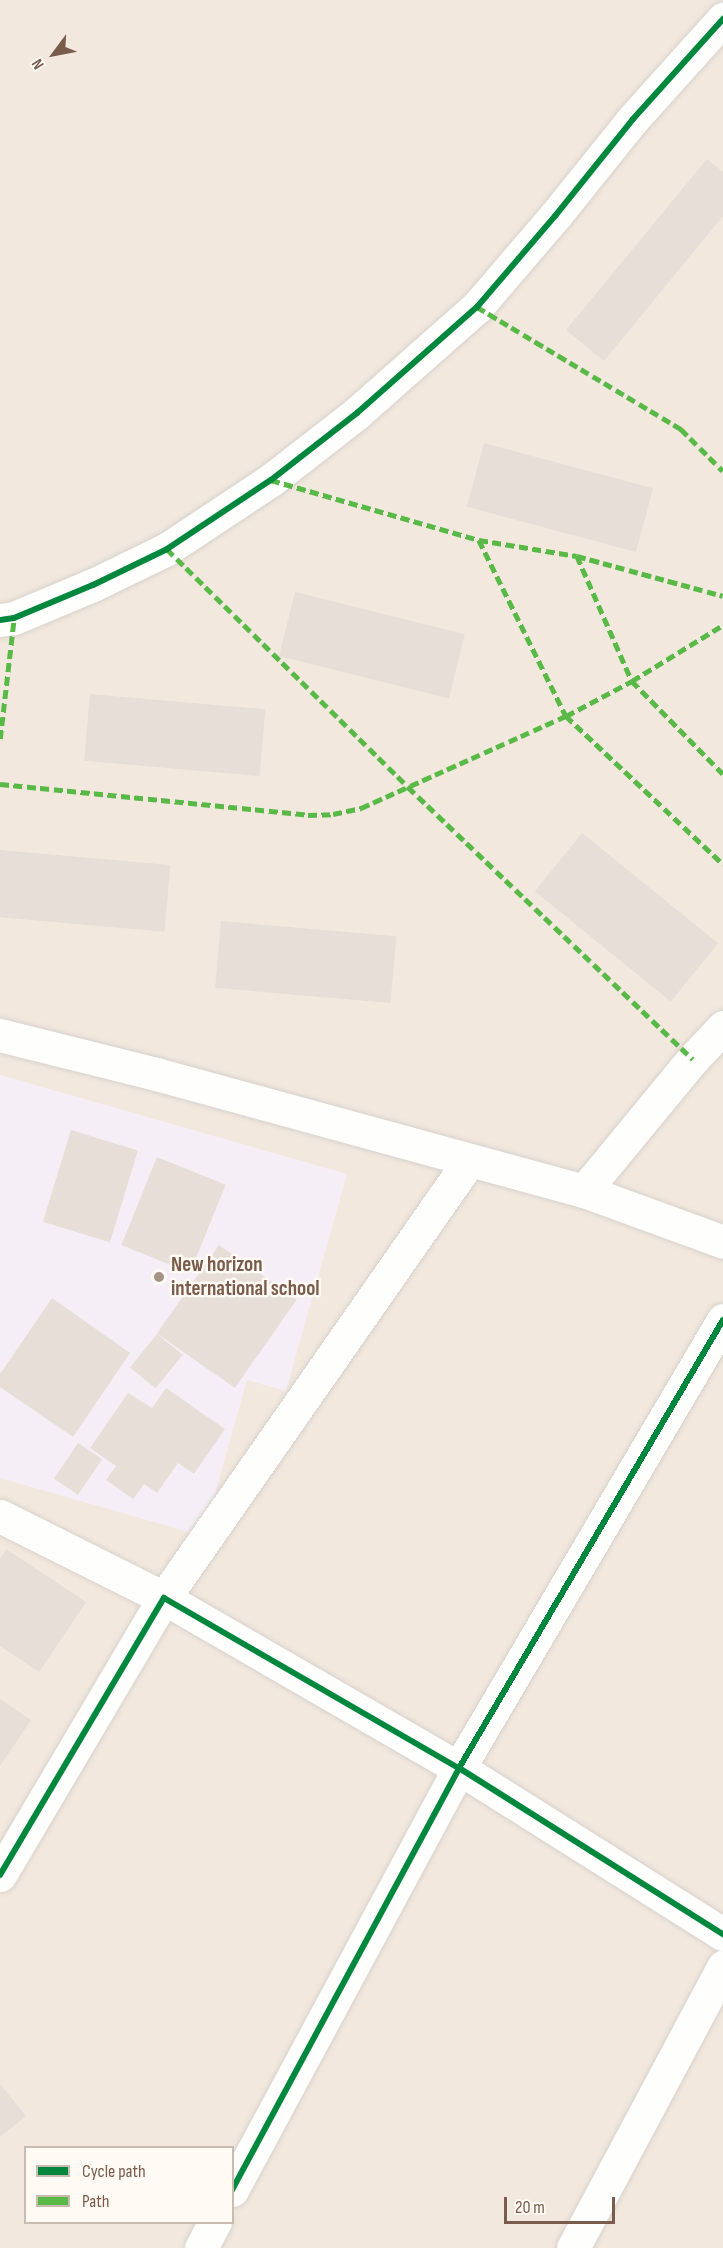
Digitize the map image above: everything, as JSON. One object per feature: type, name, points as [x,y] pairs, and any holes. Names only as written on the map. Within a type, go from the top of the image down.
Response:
[{"type":"street","points":[[0,620],[14,618],[93,585],[167,549],[271,480],[357,413],[477,307],[555,216],[633,119],[723,19]]},
{"type":"street","points":[[584,1191],[693,1059],[723,1027]]},
{"type":"street","points":[[0,1035],[156,1074],[584,1191],[723,1242]]},
{"type":"street","points":[[0,1875],[164,1598],[470,1161]]},
{"type":"street","points":[[234,2186],[459,1768],[723,1320]]},
{"type":"street","points":[[0,1516],[164,1598],[459,1768],[723,1934]]},
{"type":"street","points":[[573,2248],[723,1967]]},
{"type":"street","points":[[201,2248],[214,2224]]},
{"type":"shaded area","points":[[0,0],[723,0],[723,2248],[0,2248]]},
{"type":"shaded area","name":"New horizon international school","points":[[0,1075],[347,1174],[286,1391],[247,1380],[203,1536],[0,1478]]},
{"type":"building","points":[[707,159],[723,172],[723,216],[604,361],[566,330]]},
{"type":"building","points":[[484,443],[653,488],[636,552],[467,507]]},
{"type":"building","points":[[295,592],[465,634],[449,698],[279,656]]},
{"type":"building","points":[[90,694],[265,709],[259,776],[84,761]]},
{"type":"building","points":[[582,833],[718,943],[671,1001],[535,891]]},
{"type":"building","points":[[0,850],[170,865],[165,932],[0,917]]},
{"type":"building","points":[[221,921],[396,936],[390,1003],[215,988]]},
{"type":"building","points":[[71,1130],[138,1150],[110,1242],[43,1222]]},
{"type":"building","points":[[157,1157],[226,1185],[190,1273],[121,1245]]},
{"type":"building","points":[[219,1245],[297,1299],[235,1388],[157,1333]]},
{"type":"building","points":[[52,1298],[130,1353],[73,1437],[0,1387],[0,1374]]},
{"type":"building","points":[[157,1334],[183,1355],[156,1388],[130,1367]]},
{"type":"building","points":[[166,1388],[225,1429],[194,1474],[178,1463],[157,1493],[144,1484],[133,1499],[106,1480],[116,1466],[90,1448],[128,1393],[152,1408]]},
{"type":"building","points":[[78,1443],[102,1459],[78,1495],[54,1479]]},
{"type":"building","points":[[6,1549],[86,1602],[39,1672],[0,1646],[0,1559]]},
{"type":"building","points":[[0,1699],[31,1720],[0,1766]]},
{"type":"building","points":[[0,2084],[26,2116],[0,2137]]},
{"type":"marked path","points":[[477,307],[681,429],[723,471]]},
{"type":"marked path","points":[[271,480],[479,540],[577,556],[723,596]]},
{"type":"marked path","points":[[479,540],[566,716],[723,864]]},
{"type":"marked path","points":[[167,549],[408,787],[693,1059]]},
{"type":"marked path","points":[[577,556],[632,681],[723,774]]},
{"type":"marked path","points":[[0,739],[14,618]]},
{"type":"marked path","points":[[0,784],[308,815],[333,814],[361,808],[566,716],[632,681],[723,625]]},
{"type":"cycle path","points":[[0,620],[14,618],[93,585],[167,549],[271,480],[357,413],[477,307],[555,216],[633,119],[723,19]]},
{"type":"cycle path","points":[[234,2186],[459,1768],[723,1320]]},
{"type":"cycle path","points":[[0,1875],[164,1598],[459,1768],[723,1934]]},
{"type":"place","name":"New horizon international school","points":[[159,1277]]}]
